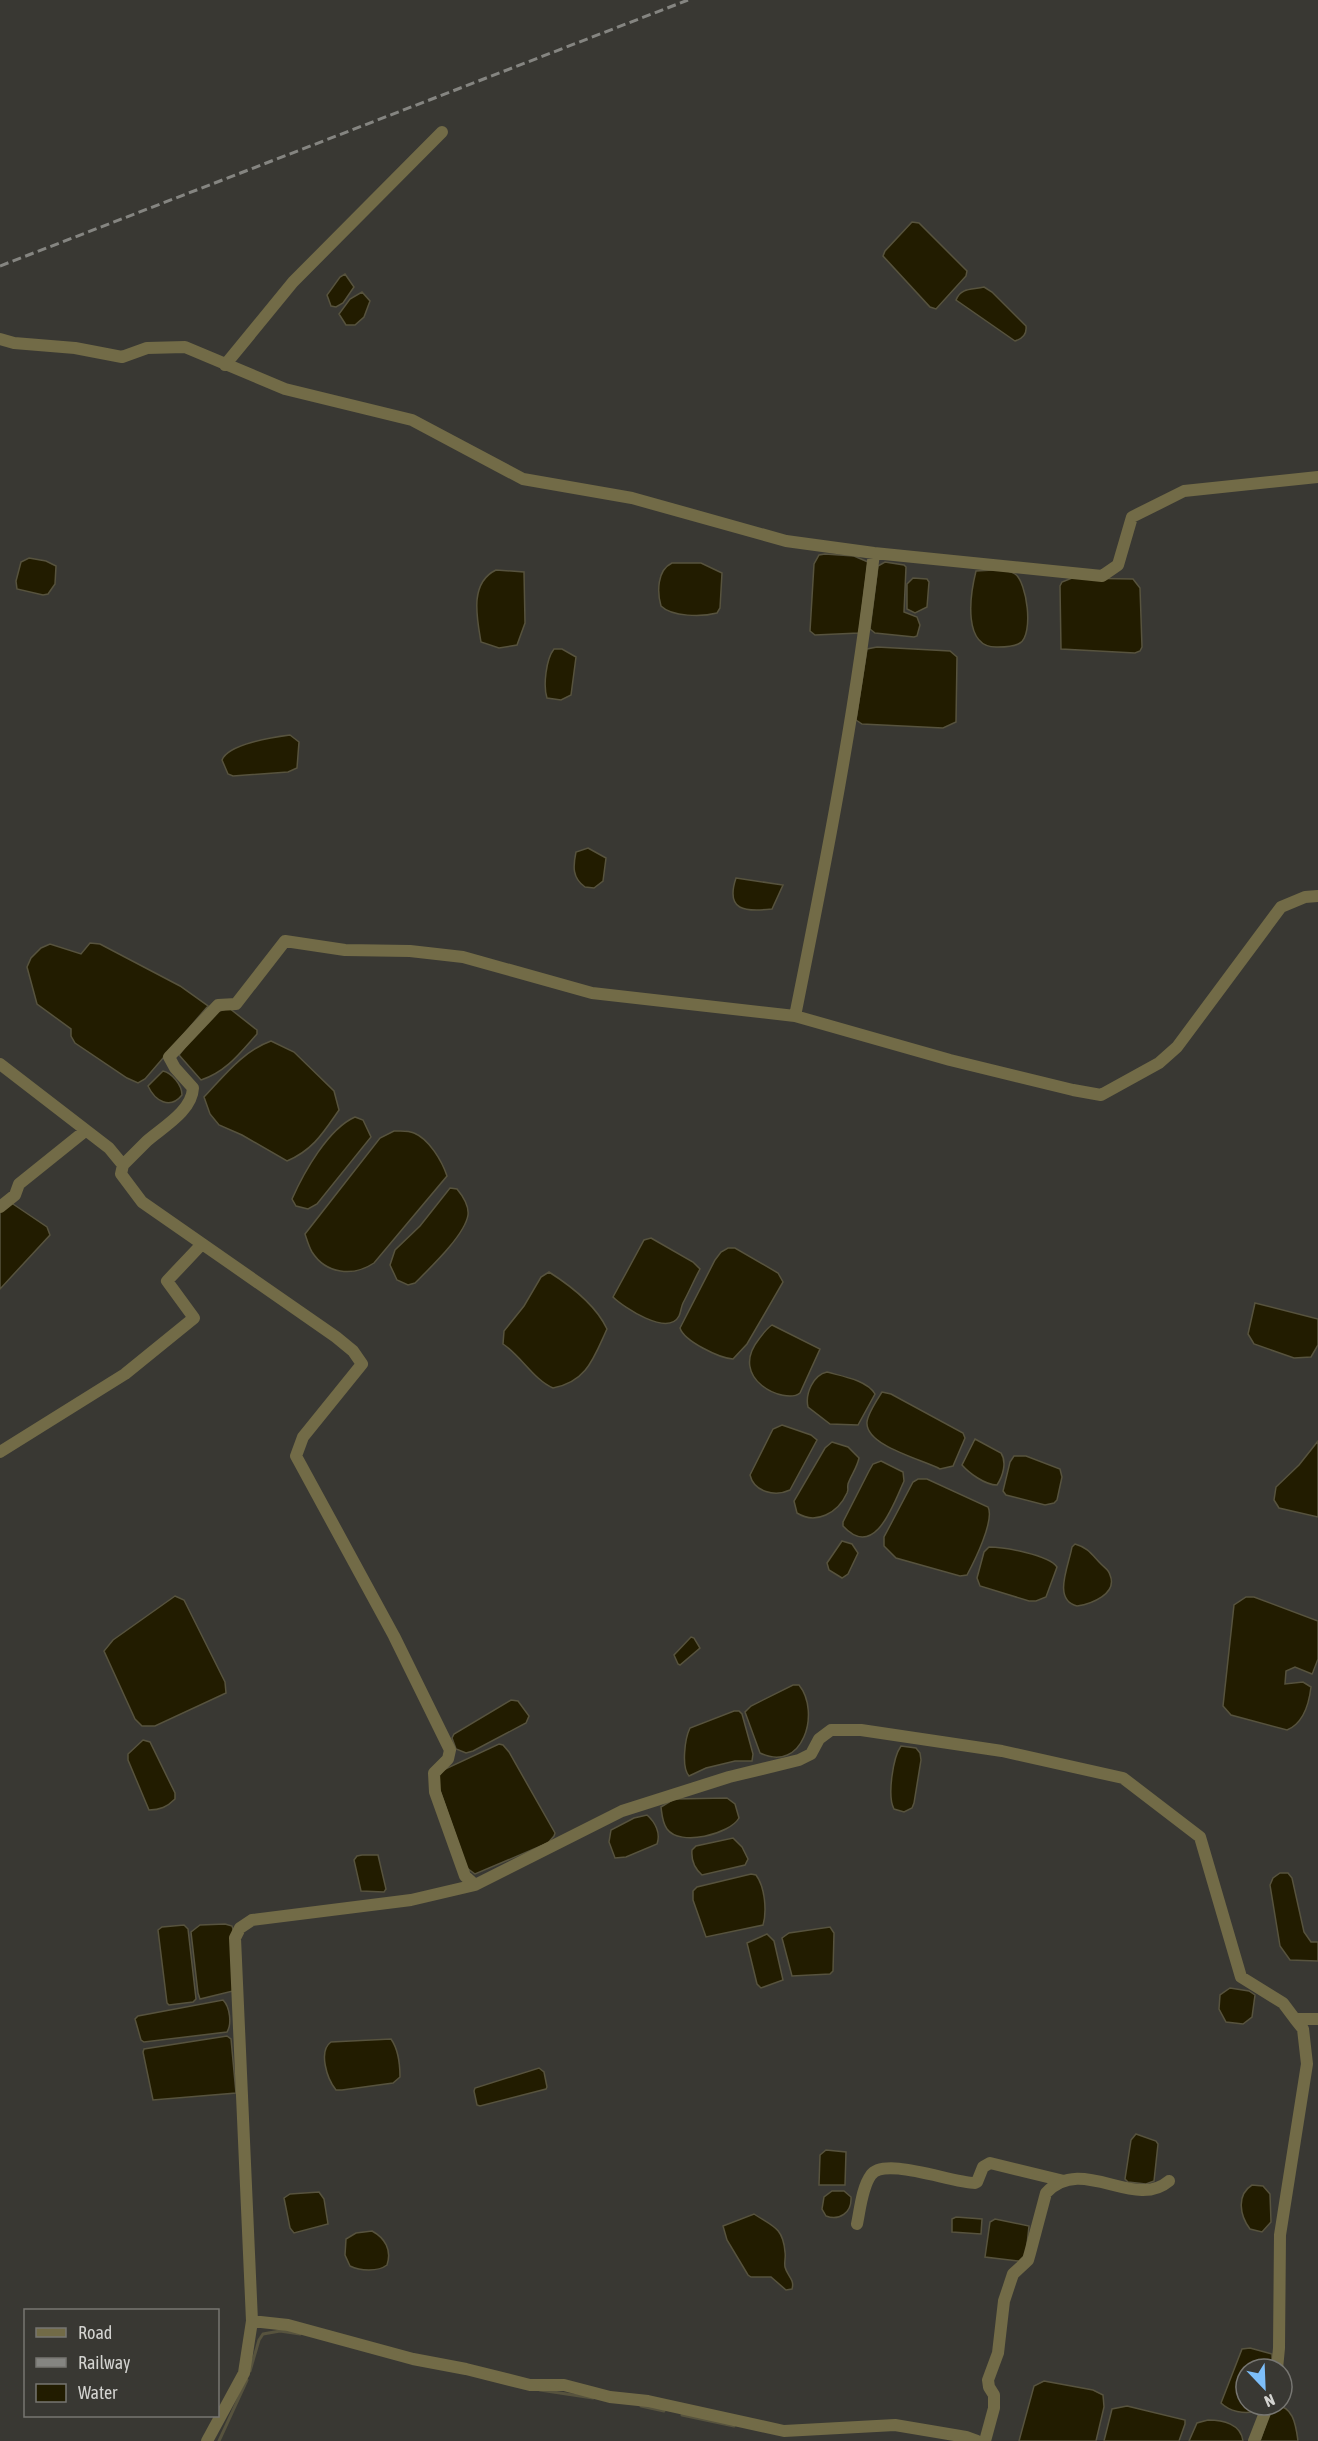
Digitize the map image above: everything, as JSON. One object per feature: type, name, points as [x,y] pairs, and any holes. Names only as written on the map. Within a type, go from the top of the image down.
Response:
[{"type":"street","points":[[225,364],[293,282],[442,132]]},
{"type":"street","points":[[0,339],[14,344],[75,348],[122,357],[147,348],[185,347],[285,389],[412,420],[523,479],[632,498],[786,541],[874,553],[1102,576],[1118,565],[1132,517],[1184,491],[1318,477]]},
{"type":"street","points":[[795,1016],[846,754],[874,553]]},
{"type":"street","points":[[475,1885],[465,1876],[435,1792],[434,1773],[448,1759],[450,1750],[388,1626],[296,1456],[303,1437],[362,1364],[353,1351],[336,1337],[142,1202],[121,1174],[123,1165],[183,1110],[193,1096],[194,1088],[175,1068],[169,1057],[218,1005],[236,1004],[285,941],[345,950],[410,951],[463,957],[592,993],[795,1016],[950,1060],[1101,1095],[1159,1063],[1177,1047],[1281,907],[1305,897],[1318,896]]},
{"type":"street","points":[[0,1064],[109,1148],[123,1165]]},
{"type":"street","points":[[0,1207],[15,1195],[19,1184],[85,1131]]},
{"type":"street","points":[[0,1452],[125,1374],[194,1318],[167,1281],[202,1244]]},
{"type":"street","points":[[207,2441],[244,2373],[252,2321],[235,1938],[240,1928],[252,1920],[411,1900],[475,1885],[622,1811],[729,1777],[799,1760],[811,1754],[819,1739],[831,1730],[861,1730],[1002,1751],[1123,1778],[1200,1837],[1241,1977],[1283,2003],[1303,2029],[1307,2064],[1280,2235],[1278,2357]]},
{"type":"street","points":[[1295,2019],[1318,2019]]},
{"type":"street","points":[[857,2224],[869,2177],[880,2168],[890,2166],[975,2183],[978,2182],[983,2167],[990,2163],[1064,2181]]},
{"type":"street","points":[[985,2441],[994,2408],[994,2395],[988,2380],[998,2353],[1004,2301],[1013,2274],[1028,2260],[1046,2193],[1064,2181],[1080,2177],[1125,2188],[1146,2190],[1164,2186],[1169,2181]]},
{"type":"street","points":[[252,2321],[288,2325],[413,2359],[530,2385],[564,2385],[610,2397],[648,2401],[698,2414],[784,2431],[895,2425],[976,2441]]},
{"type":"street","points":[[1254,2441],[1263,2417]]},
{"type":"water","points":[[912,222],[919,223],[967,271],[966,276],[936,309],[930,307],[883,256]]},
{"type":"water","points":[[345,274],[354,287],[343,303],[336,307],[331,306],[327,295],[340,277]]},
{"type":"water","points":[[984,287],[1026,326],[1024,336],[1015,341],[956,300],[964,291]]},
{"type":"water","points":[[362,292],[370,301],[364,317],[355,325],[346,325],[339,314],[350,299]]},
{"type":"water","points":[[819,555],[854,556],[868,562],[859,633],[815,635],[810,631],[814,564]]},
{"type":"water","points":[[29,558],[46,561],[56,566],[55,584],[48,594],[17,589],[16,581],[21,562]]},
{"type":"water","points":[[885,562],[906,567],[904,612],[917,617],[920,625],[917,636],[875,633],[870,629],[878,566]]},
{"type":"water","points":[[672,563],[701,563],[722,573],[720,608],[717,613],[688,615],[666,610],[661,606],[659,582],[663,571]]},
{"type":"water","points":[[496,570],[524,572],[525,623],[517,645],[499,648],[481,642],[477,612],[478,592],[482,583]]},
{"type":"water","points":[[1004,570],[1015,574],[1026,597],[1027,630],[1020,643],[1009,647],[986,645],[979,639],[971,619],[976,571]]},
{"type":"water","points":[[913,578],[927,579],[929,582],[927,607],[915,613],[907,609],[907,584]]},
{"type":"water","points":[[1072,578],[1133,579],[1140,588],[1142,647],[1140,651],[1135,653],[1061,649],[1060,586],[1062,582]]},
{"type":"water","points":[[877,647],[950,651],[957,657],[956,722],[943,728],[862,724],[856,720],[867,649]]},
{"type":"water","points":[[554,649],[562,649],[576,657],[571,695],[561,700],[547,698],[546,693],[547,666]]},
{"type":"water","points":[[290,735],[299,742],[297,768],[288,772],[233,776],[228,774],[222,760],[226,754],[252,742]]},
{"type":"water","points":[[588,848],[606,858],[603,881],[594,888],[585,887],[578,880],[574,871],[576,852]]},
{"type":"water","points":[[736,878],[783,885],[772,909],[746,909],[735,903],[733,897]]},
{"type":"water","points":[[90,943],[100,944],[180,986],[208,1006],[145,1079],[138,1083],[75,1043],[71,1036],[71,1029],[37,1004],[27,967],[31,958],[41,948],[50,944],[81,954]]},
{"type":"water","points":[[229,1008],[257,1030],[257,1034],[225,1067],[201,1080],[179,1055],[210,1014]]},
{"type":"water","points":[[271,1041],[294,1052],[334,1091],[339,1110],[311,1146],[287,1161],[242,1135],[219,1125],[210,1114],[204,1097],[243,1058]]},
{"type":"water","points":[[163,1071],[173,1077],[182,1091],[182,1095],[173,1102],[163,1102],[148,1086]]},
{"type":"water","points":[[355,1117],[363,1120],[371,1137],[317,1204],[308,1209],[296,1206],[292,1199],[318,1152],[335,1131]]},
{"type":"water","points":[[394,1131],[412,1132],[425,1140],[438,1157],[447,1176],[374,1263],[357,1270],[332,1269],[312,1252],[305,1234],[380,1138]]},
{"type":"water","points":[[450,1188],[457,1189],[467,1208],[468,1215],[461,1232],[415,1283],[408,1285],[397,1280],[390,1265],[395,1250],[420,1226]]},
{"type":"water","points":[[10,1202],[47,1227],[50,1235],[0,1289],[0,1212]]},
{"type":"water","points":[[651,1238],[693,1262],[700,1269],[679,1316],[673,1322],[656,1322],[646,1318],[613,1297],[644,1240]]},
{"type":"water","points":[[728,1248],[735,1248],[778,1273],[783,1282],[747,1344],[733,1359],[719,1356],[703,1348],[688,1338],[680,1328],[715,1260],[721,1252]]},
{"type":"water","points":[[549,1272],[590,1304],[607,1329],[588,1367],[582,1374],[565,1385],[553,1388],[540,1379],[503,1344],[504,1331],[524,1306],[541,1277]]},
{"type":"water","points":[[1255,1303],[1318,1319],[1318,1345],[1311,1357],[1294,1358],[1254,1344],[1248,1334]]},
{"type":"water","points":[[772,1325],[820,1349],[800,1393],[793,1396],[772,1392],[762,1386],[754,1377],[750,1366],[751,1353],[759,1339]]},
{"type":"water","points":[[827,1372],[860,1382],[875,1394],[858,1425],[830,1424],[808,1407],[811,1386],[818,1377]]},
{"type":"water","points":[[882,1392],[891,1394],[963,1433],[965,1438],[953,1466],[940,1469],[897,1451],[875,1438],[869,1431],[867,1422]]},
{"type":"water","points":[[782,1425],[811,1435],[817,1440],[790,1490],[778,1493],[766,1492],[756,1486],[750,1475],[773,1429]]},
{"type":"water","points":[[975,1439],[1001,1453],[1003,1457],[1004,1469],[997,1485],[978,1478],[962,1465]]},
{"type":"water","points":[[1318,1441],[1318,1517],[1279,1508],[1274,1500],[1276,1487],[1299,1465]]},
{"type":"water","points":[[832,1442],[848,1447],[859,1458],[848,1484],[847,1493],[838,1506],[826,1515],[812,1518],[797,1513],[794,1501],[825,1448]]},
{"type":"water","points":[[1014,1456],[1026,1456],[1060,1469],[1062,1477],[1057,1500],[1054,1503],[1045,1505],[1006,1495],[1003,1491],[1010,1462]]},
{"type":"water","points":[[881,1461],[903,1472],[904,1481],[882,1525],[874,1533],[865,1537],[854,1535],[843,1526],[843,1522],[873,1464]]},
{"type":"water","points":[[918,1479],[927,1479],[988,1507],[989,1521],[986,1531],[967,1575],[960,1576],[896,1558],[884,1546],[884,1537],[913,1482]]},
{"type":"water","points":[[842,1541],[852,1544],[858,1553],[848,1574],[842,1578],[829,1570],[827,1563]]},
{"type":"water","points":[[1075,1544],[1087,1550],[1107,1569],[1111,1582],[1107,1593],[1102,1597],[1077,1606],[1065,1597],[1064,1589],[1072,1547]]},
{"type":"water","points":[[989,1547],[1026,1552],[1045,1559],[1057,1567],[1046,1597],[1029,1601],[980,1586],[977,1578],[984,1552]]},
{"type":"water","points":[[175,1596],[184,1600],[225,1682],[226,1693],[155,1726],[142,1726],[135,1719],[104,1651],[113,1640]]},
{"type":"water","points":[[1246,1597],[1254,1597],[1318,1621],[1318,1659],[1312,1674],[1295,1667],[1286,1671],[1285,1684],[1303,1682],[1311,1687],[1302,1718],[1287,1730],[1231,1715],[1223,1706],[1234,1605]]},
{"type":"water","points":[[691,1637],[700,1648],[680,1665],[674,1655]]},
{"type":"water","points":[[793,1685],[799,1685],[808,1710],[808,1724],[804,1737],[797,1748],[787,1755],[775,1757],[760,1753],[745,1712],[751,1706]]},
{"type":"water","points":[[511,1700],[518,1701],[529,1716],[526,1723],[473,1751],[466,1753],[456,1749],[452,1738],[454,1734]]},
{"type":"water","points":[[734,1711],[742,1714],[753,1754],[752,1761],[735,1761],[706,1768],[689,1776],[685,1766],[685,1752],[690,1728]]},
{"type":"water","points":[[143,1740],[150,1742],[175,1793],[175,1799],[172,1802],[157,1809],[149,1810],[128,1760],[128,1754]]},
{"type":"water","points":[[499,1744],[509,1752],[555,1833],[548,1843],[475,1874],[467,1868],[438,1785],[439,1776],[443,1770]]},
{"type":"water","points":[[901,1746],[916,1748],[921,1760],[914,1803],[912,1808],[904,1812],[894,1809],[891,1795],[893,1767]]},
{"type":"water","points":[[727,1798],[735,1804],[739,1818],[726,1829],[693,1838],[673,1834],[664,1824],[661,1807],[674,1799]]},
{"type":"water","points":[[647,1815],[656,1828],[657,1844],[626,1857],[615,1858],[609,1842],[611,1830],[634,1818]]},
{"type":"water","points":[[733,1838],[742,1847],[748,1859],[745,1865],[702,1875],[694,1864],[692,1850],[696,1846]]},
{"type":"water","points":[[378,1855],[386,1889],[384,1892],[361,1891],[354,1860],[357,1856]]},
{"type":"water","points":[[1280,1873],[1288,1873],[1292,1878],[1304,1932],[1311,1942],[1318,1942],[1318,1961],[1290,1960],[1280,1946],[1270,1885],[1273,1878]]},
{"type":"water","points":[[751,1874],[756,1875],[763,1892],[765,1906],[763,1925],[706,1937],[693,1900],[693,1891],[697,1887]]},
{"type":"water","points":[[184,1925],[188,1929],[196,1999],[193,2002],[169,2005],[158,1930],[162,1927]]},
{"type":"water","points":[[200,1925],[232,1926],[233,1929],[233,1991],[200,1999],[191,1932]]},
{"type":"water","points":[[830,1927],[834,1933],[833,1971],[830,1974],[792,1976],[782,1938],[789,1933]]},
{"type":"water","points":[[767,1934],[774,1941],[783,1980],[761,1988],[757,1984],[747,1943]]},
{"type":"water","points":[[1230,1988],[1249,1991],[1255,1995],[1252,2017],[1243,2024],[1226,2022],[1219,2009],[1220,1995]]},
{"type":"water","points":[[223,2000],[229,2016],[227,2032],[144,2042],[141,2040],[135,2019],[138,2016]]},
{"type":"water","points":[[227,2036],[231,2039],[236,2093],[153,2100],[144,2049]]},
{"type":"water","points":[[391,2039],[398,2057],[400,2077],[393,2083],[336,2090],[327,2072],[324,2058],[327,2046],[331,2042]]},
{"type":"water","points":[[539,2068],[544,2072],[546,2089],[477,2105],[475,2088]]},
{"type":"water","points":[[1136,2134],[1156,2141],[1158,2144],[1154,2181],[1146,2184],[1128,2182],[1125,2179],[1131,2140]]},
{"type":"water","points":[[826,2150],[846,2152],[845,2185],[819,2185],[820,2155]]},
{"type":"water","points":[[1252,2185],[1263,2186],[1270,2194],[1271,2222],[1262,2232],[1250,2229],[1242,2212],[1244,2194]]},
{"type":"water","points":[[832,2191],[844,2191],[851,2197],[847,2211],[836,2217],[826,2216],[822,2209],[824,2197]]},
{"type":"water","points":[[319,2192],[324,2199],[328,2224],[294,2233],[290,2228],[284,2198],[290,2194]]},
{"type":"water","points":[[754,2214],[776,2228],[782,2237],[785,2267],[792,2280],[792,2289],[786,2290],[771,2277],[748,2275],[727,2240],[723,2226]]},
{"type":"water","points":[[956,2217],[982,2219],[981,2234],[952,2232],[952,2219]]},
{"type":"water","points":[[995,2219],[1029,2226],[1026,2254],[1019,2261],[985,2257],[990,2222]]},
{"type":"water","points":[[372,2231],[381,2237],[388,2249],[387,2265],[369,2270],[350,2266],[345,2255],[346,2239],[356,2233]]},
{"type":"water","points":[[1250,2348],[1272,2354],[1272,2357],[1239,2357],[1242,2349]]},
{"type":"water","points":[[1234,2370],[1234,2410],[1221,2403]]},
{"type":"water","points":[[1044,2381],[1093,2390],[1103,2395],[1104,2407],[1096,2441],[1019,2441],[1034,2386]]},
{"type":"water","points":[[1127,2406],[1185,2420],[1179,2441],[1104,2441],[1112,2409]]},
{"type":"water","points":[[1268,2417],[1292,2417],[1298,2441],[1260,2441]]},
{"type":"water","points":[[1208,2420],[1225,2422],[1235,2427],[1242,2435],[1243,2441],[1189,2441],[1197,2423]]},
{"type":"waterway","points":[[250,2371],[263,2334],[280,2331],[300,2334]]},
{"type":"waterway","points":[[219,2441],[247,2380]]},
{"type":"waterway","points":[[540,2390],[593,2398]]},
{"type":"waterway","points":[[641,2406],[664,2411]]},
{"type":"waterway","points":[[682,2415],[734,2426]]},
{"type":"railway","points":[[0,266],[688,0]]}]
